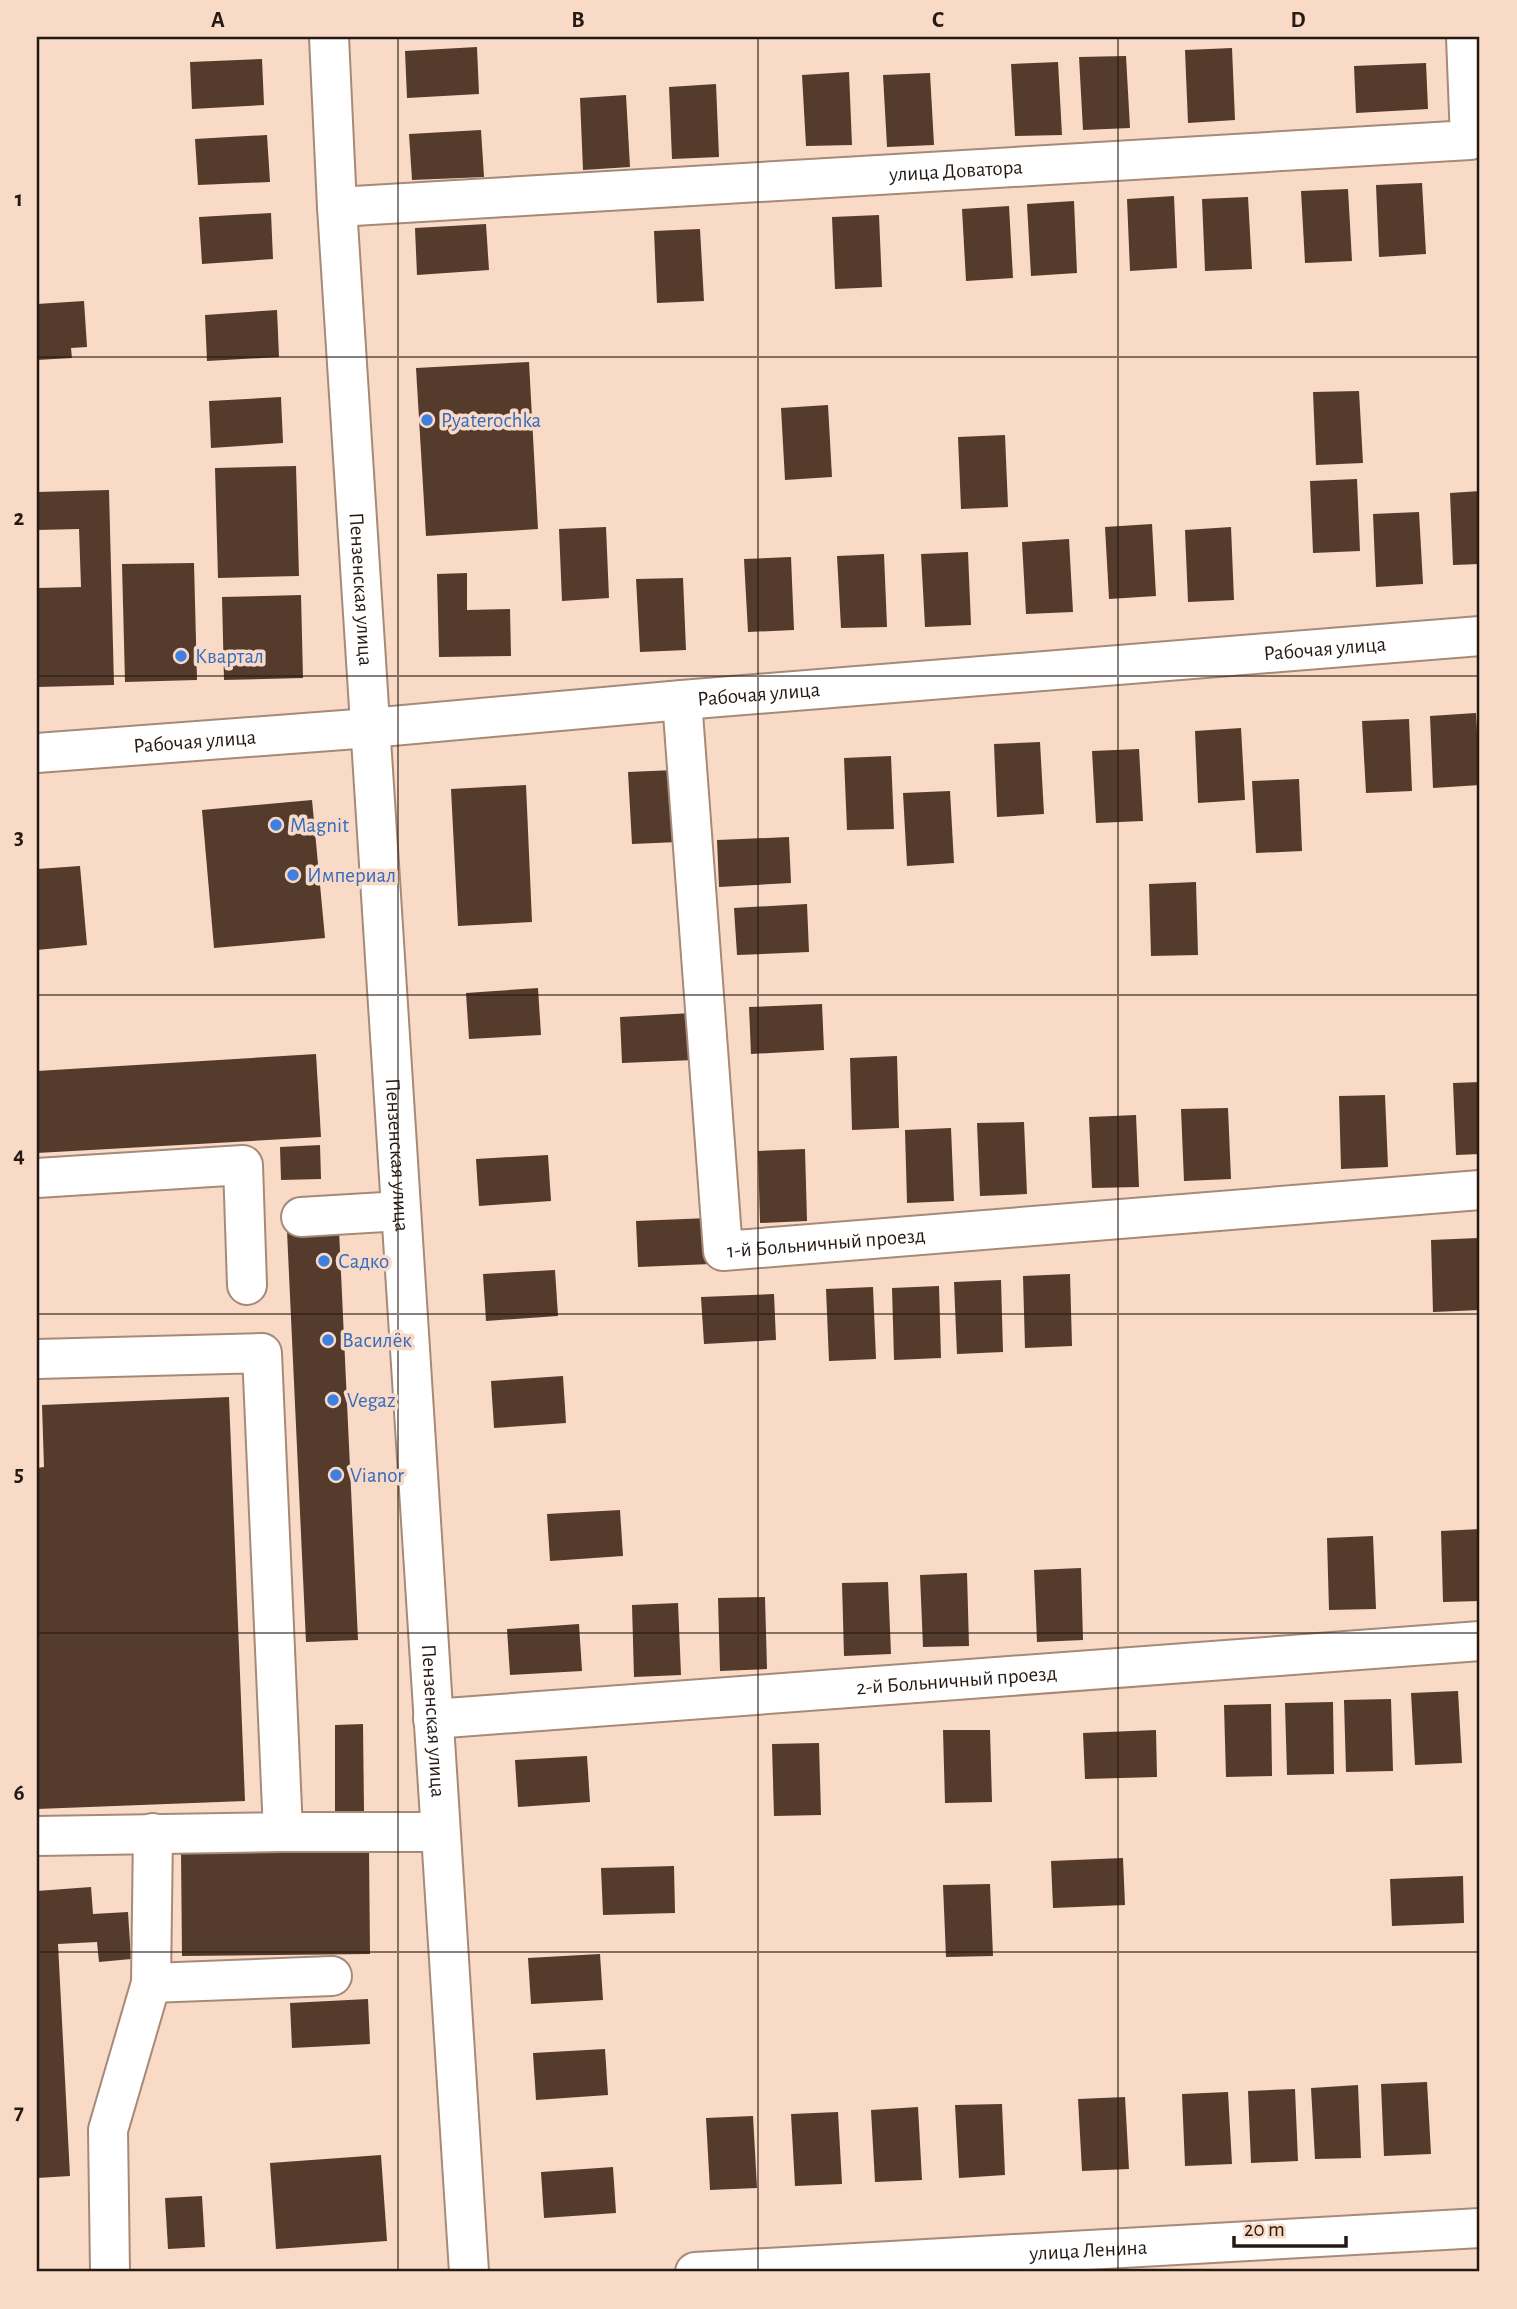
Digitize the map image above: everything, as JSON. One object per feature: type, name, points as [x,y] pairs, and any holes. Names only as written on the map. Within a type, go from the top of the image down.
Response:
[{"type":"street","name":"Пензенская улица","points":[[329,37],[337,207],[468,2272]]},
{"type":"street","name":"улица Доватора","points":[[337,207],[1470,140],[1466,37]]},
{"type":"street","name":"Рабочая улица","points":[[37,753],[1480,636]]},
{"type":"street","name":"1-й Больничный проезд","points":[[682,700],[723,1251],[1480,1190]]},
{"type":"street","points":[[37,1178],[243,1165],[247,1285]]},
{"type":"street","points":[[301,1217],[401,1211]]},
{"type":"street","points":[[37,1359],[262,1353],[283,1832]]},
{"type":"street","name":"2-й Больничный проезд","points":[[433,1719],[1480,1641]]},
{"type":"street","points":[[37,1836],[440,1832]]},
{"type":"street","points":[[110,2272],[108,2130],[151,1983],[153,1833]]},
{"type":"street","points":[[151,1983],[332,1976]]},
{"type":"street","name":"улица Ленина","points":[[695,2272],[1480,2228]]},
{"type":"building","points":[[477,47],[479,94],[407,98],[405,51]]},
{"type":"building","points":[[1232,48],[1235,120],[1188,123],[1185,50]]},
{"type":"building","points":[[1126,56],[1130,128],[1083,130],[1079,57]]},
{"type":"building","points":[[262,59],[264,105],[192,109],[190,62]]},
{"type":"building","points":[[1058,62],[1062,135],[1015,136],[1011,64]]},
{"type":"building","points":[[1426,63],[1428,109],[1356,113],[1354,66]]},
{"type":"building","points":[[849,72],[852,145],[806,146],[802,75]]},
{"type":"building","points":[[930,73],[934,145],[887,147],[883,75]]},
{"type":"building","points":[[716,84],[719,157],[672,159],[669,87]]},
{"type":"building","points":[[626,95],[630,167],[583,170],[580,98]]},
{"type":"building","points":[[481,130],[484,177],[412,180],[409,134]]},
{"type":"building","points":[[267,135],[270,182],[198,185],[195,139]]},
{"type":"building","points":[[1422,183],[1426,254],[1379,257],[1376,185]]},
{"type":"building","points":[[1348,189],[1352,261],[1305,263],[1301,191]]},
{"type":"building","points":[[1174,196],[1177,268],[1130,271],[1127,199]]},
{"type":"building","points":[[1248,197],[1252,269],[1205,271],[1202,199]]},
{"type":"building","points":[[1074,201],[1077,273],[1031,276],[1027,204]]},
{"type":"building","points":[[1009,206],[1013,278],[966,281],[962,209]]},
{"type":"building","points":[[271,213],[273,259],[202,264],[199,217]]},
{"type":"building","points":[[879,215],[882,287],[835,289],[832,217]]},
{"type":"building","points":[[486,224],[489,270],[417,275],[415,228]]},
{"type":"building","points":[[700,229],[704,301],[657,303],[654,231]]},
{"type":"building","points":[[84,301],[87,347],[71,348],[72,358],[37,360],[37,304]]},
{"type":"building","points":[[277,310],[279,357],[207,361],[205,315]]},
{"type":"building","points":[[529,362],[538,529],[426,536],[416,368]]},
{"type":"building","points":[[1359,391],[1363,463],[1316,465],[1313,392]]},
{"type":"building","points":[[281,397],[283,443],[211,448],[209,401]]},
{"type":"building","points":[[828,405],[832,477],[785,480],[781,408]]},
{"type":"building","points":[[1005,435],[1008,507],[961,509],[958,437]]},
{"type":"building","points":[[296,466],[299,576],[218,578],[215,468]]},
{"type":"building","points":[[1357,479],[1360,551],[1313,553],[1310,481]]},
{"type":"building","points":[[109,490],[114,685],[37,687],[37,588],[81,587],[79,529],[37,530],[37,492]]},
{"type":"building","points":[[1480,491],[1480,564],[1453,565],[1450,493]]},
{"type":"building","points":[[1419,512],[1423,584],[1376,587],[1373,514]]},
{"type":"building","points":[[1152,524],[1156,596],[1109,599],[1105,527]]},
{"type":"building","points":[[606,527],[609,598],[562,601],[559,529]]},
{"type":"building","points":[[1231,527],[1234,600],[1188,602],[1185,530]]},
{"type":"building","points":[[1069,539],[1073,612],[1026,614],[1022,542]]},
{"type":"building","points":[[968,552],[971,625],[925,627],[921,554]]},
{"type":"building","points":[[884,554],[887,627],[841,628],[837,556]]},
{"type":"building","points":[[791,557],[794,630],[748,632],[744,559]]},
{"type":"building","points":[[194,563],[197,680],[125,682],[122,564]]},
{"type":"building","points":[[467,573],[467,610],[510,609],[511,656],[439,657],[437,574]]},
{"type":"building","points":[[683,578],[686,650],[640,652],[636,579]]},
{"type":"building","points":[[301,595],[303,678],[224,680],[222,597]]},
{"type":"building","points":[[1476,713],[1480,785],[1433,788],[1430,716]]},
{"type":"building","points":[[1409,719],[1412,791],[1366,793],[1362,721]]},
{"type":"building","points":[[1241,728],[1245,800],[1198,803],[1195,731]]},
{"type":"building","points":[[1040,742],[1044,814],[997,817],[994,744]]},
{"type":"building","points":[[1139,749],[1143,821],[1096,823],[1092,751]]},
{"type":"building","points":[[891,756],[894,829],[847,830],[844,758]]},
{"type":"building","points":[[675,770],[678,842],[632,844],[628,772]]},
{"type":"building","points":[[1299,779],[1302,851],[1256,853],[1252,781]]},
{"type":"building","points":[[526,785],[532,922],[458,926],[451,789]]},
{"type":"building","points":[[950,791],[954,863],[907,866],[903,793]]},
{"type":"building","points":[[312,800],[325,938],[214,948],[202,810]]},
{"type":"building","points":[[789,837],[791,883],[719,887],[717,840]]},
{"type":"building","points":[[80,866],[87,945],[37,950],[37,869]]},
{"type":"building","points":[[1196,882],[1198,955],[1151,956],[1149,884]]},
{"type":"building","points":[[807,904],[809,952],[737,955],[734,908]]},
{"type":"building","points":[[538,988],[541,1035],[469,1039],[466,993]]},
{"type":"building","points":[[822,1004],[824,1050],[751,1054],[749,1007]]},
{"type":"building","points":[[692,1013],[694,1060],[622,1063],[620,1017]]},
{"type":"building","points":[[316,1054],[321,1137],[37,1153],[37,1071]]},
{"type":"building","points":[[897,1056],[899,1128],[852,1130],[850,1058]]},
{"type":"building","points":[[1480,1082],[1480,1154],[1456,1155],[1453,1083]]},
{"type":"building","points":[[1385,1095],[1388,1167],[1341,1169],[1339,1096]]},
{"type":"building","points":[[1228,1108],[1231,1179],[1184,1181],[1181,1109]]},
{"type":"building","points":[[1136,1115],[1139,1187],[1092,1188],[1089,1117]]},
{"type":"building","points":[[1024,1122],[1027,1194],[980,1196],[977,1123]]},
{"type":"building","points":[[951,1128],[954,1201],[907,1203],[905,1130]]},
{"type":"building","points":[[320,1145],[321,1179],[281,1180],[280,1147]]},
{"type":"building","points":[[805,1149],[807,1221],[760,1223],[758,1151]]},
{"type":"building","points":[[548,1155],[551,1201],[479,1206],[476,1159]]},
{"type":"building","points":[[709,1218],[711,1264],[638,1267],[636,1221]]},
{"type":"building","points":[[339,1230],[358,1640],[306,1642],[287,1231]]},
{"type":"building","points":[[1478,1238],[1480,1310],[1433,1312],[1431,1240]]},
{"type":"building","points":[[555,1270],[558,1316],[486,1321],[483,1274]]},
{"type":"building","points":[[1070,1274],[1072,1346],[1025,1348],[1023,1276]]},
{"type":"building","points":[[1001,1280],[1003,1352],[957,1354],[954,1282]]},
{"type":"building","points":[[939,1286],[941,1358],[894,1360],[892,1288]]},
{"type":"building","points":[[873,1287],[876,1359],[829,1361],[826,1289]]},
{"type":"building","points":[[774,1294],[776,1340],[704,1344],[701,1297]]},
{"type":"building","points":[[563,1376],[566,1423],[494,1428],[491,1381]]},
{"type":"building","points":[[229,1397],[245,1801],[37,1809],[37,1468],[44,1467],[42,1405]]},
{"type":"building","points":[[620,1510],[623,1556],[550,1561],[547,1514]]},
{"type":"building","points":[[1480,1529],[1480,1601],[1443,1602],[1441,1531]]},
{"type":"building","points":[[1373,1536],[1376,1609],[1329,1610],[1327,1538]]},
{"type":"building","points":[[1081,1568],[1083,1640],[1037,1642],[1034,1570]]},
{"type":"building","points":[[967,1573],[969,1646],[923,1647],[920,1575]]},
{"type":"building","points":[[888,1582],[891,1654],[844,1656],[842,1583]]},
{"type":"building","points":[[765,1597],[767,1669],[720,1671],[718,1598]]},
{"type":"building","points":[[678,1603],[681,1675],[634,1677],[632,1605]]},
{"type":"building","points":[[579,1624],[582,1671],[510,1675],[507,1629]]},
{"type":"building","points":[[1458,1691],[1462,1763],[1415,1765],[1411,1693]]},
{"type":"building","points":[[1391,1699],[1393,1771],[1346,1772],[1344,1700]]},
{"type":"building","points":[[1333,1702],[1334,1774],[1287,1775],[1285,1703]]},
{"type":"building","points":[[1271,1704],[1272,1776],[1226,1777],[1224,1705]]},
{"type":"building","points":[[363,1724],[364,1811],[335,1811],[335,1725]]},
{"type":"building","points":[[943,1730],[990,1730],[992,1802],[945,1803]]},
{"type":"building","points":[[1156,1730],[1157,1777],[1085,1779],[1083,1733]]},
{"type":"building","points":[[819,1743],[821,1815],[774,1816],[772,1744]]},
{"type":"building","points":[[587,1756],[590,1802],[518,1807],[515,1760]]},
{"type":"building","points":[[369,1851],[370,1954],[182,1956],[181,1853]]},
{"type":"building","points":[[1123,1858],[1125,1905],[1053,1908],[1051,1861]]},
{"type":"building","points":[[674,1866],[675,1913],[603,1915],[601,1868]]},
{"type":"building","points":[[1463,1876],[1464,1923],[1392,1926],[1390,1879]]},
{"type":"building","points":[[990,1884],[993,1956],[946,1957],[943,1885]]},
{"type":"building","points":[[91,1887],[93,1914],[128,1912],[131,1959],[99,1962],[97,1942],[58,1944],[70,2176],[37,2178],[37,1891]]},
{"type":"building","points":[[600,1954],[603,2000],[531,2004],[528,1958]]},
{"type":"building","points":[[368,1999],[370,2044],[292,2048],[290,2003]]},
{"type":"building","points":[[605,2049],[608,2095],[536,2100],[533,2053]]},
{"type":"building","points":[[1427,2082],[1431,2154],[1384,2156],[1381,2084]]},
{"type":"building","points":[[1358,2085],[1361,2158],[1315,2159],[1311,2088]]},
{"type":"building","points":[[1295,2089],[1298,2161],[1251,2163],[1248,2091]]},
{"type":"building","points":[[1228,2092],[1232,2164],[1185,2166],[1182,2094]]},
{"type":"building","points":[[1125,2097],[1129,2169],[1082,2171],[1078,2099]]},
{"type":"building","points":[[1002,2104],[1005,2175],[959,2178],[955,2105]]},
{"type":"building","points":[[918,2107],[922,2180],[875,2182],[871,2110]]},
{"type":"building","points":[[838,2112],[842,2184],[795,2186],[791,2114]]},
{"type":"building","points":[[753,2116],[757,2188],[710,2190],[706,2118]]},
{"type":"building","points":[[381,2155],[387,2241],[276,2249],[270,2163]]},
{"type":"building","points":[[613,2167],[616,2213],[544,2218],[541,2172]]},
{"type":"building","points":[[202,2196],[205,2247],[168,2249],[165,2198]]},
{"type":"place","name":"Pyaterochka","points":[[427,420]]},
{"type":"place","name":"Квартал","points":[[181,656]]},
{"type":"place","name":"Magnit","points":[[276,825]]},
{"type":"place","name":"Империал","points":[[293,875]]},
{"type":"place","name":"Садко","points":[[324,1261]]},
{"type":"place","name":"Василёк","points":[[328,1340]]},
{"type":"place","name":"Vegaz","points":[[333,1400]]},
{"type":"place","name":"Vianor","points":[[336,1475]]}]
